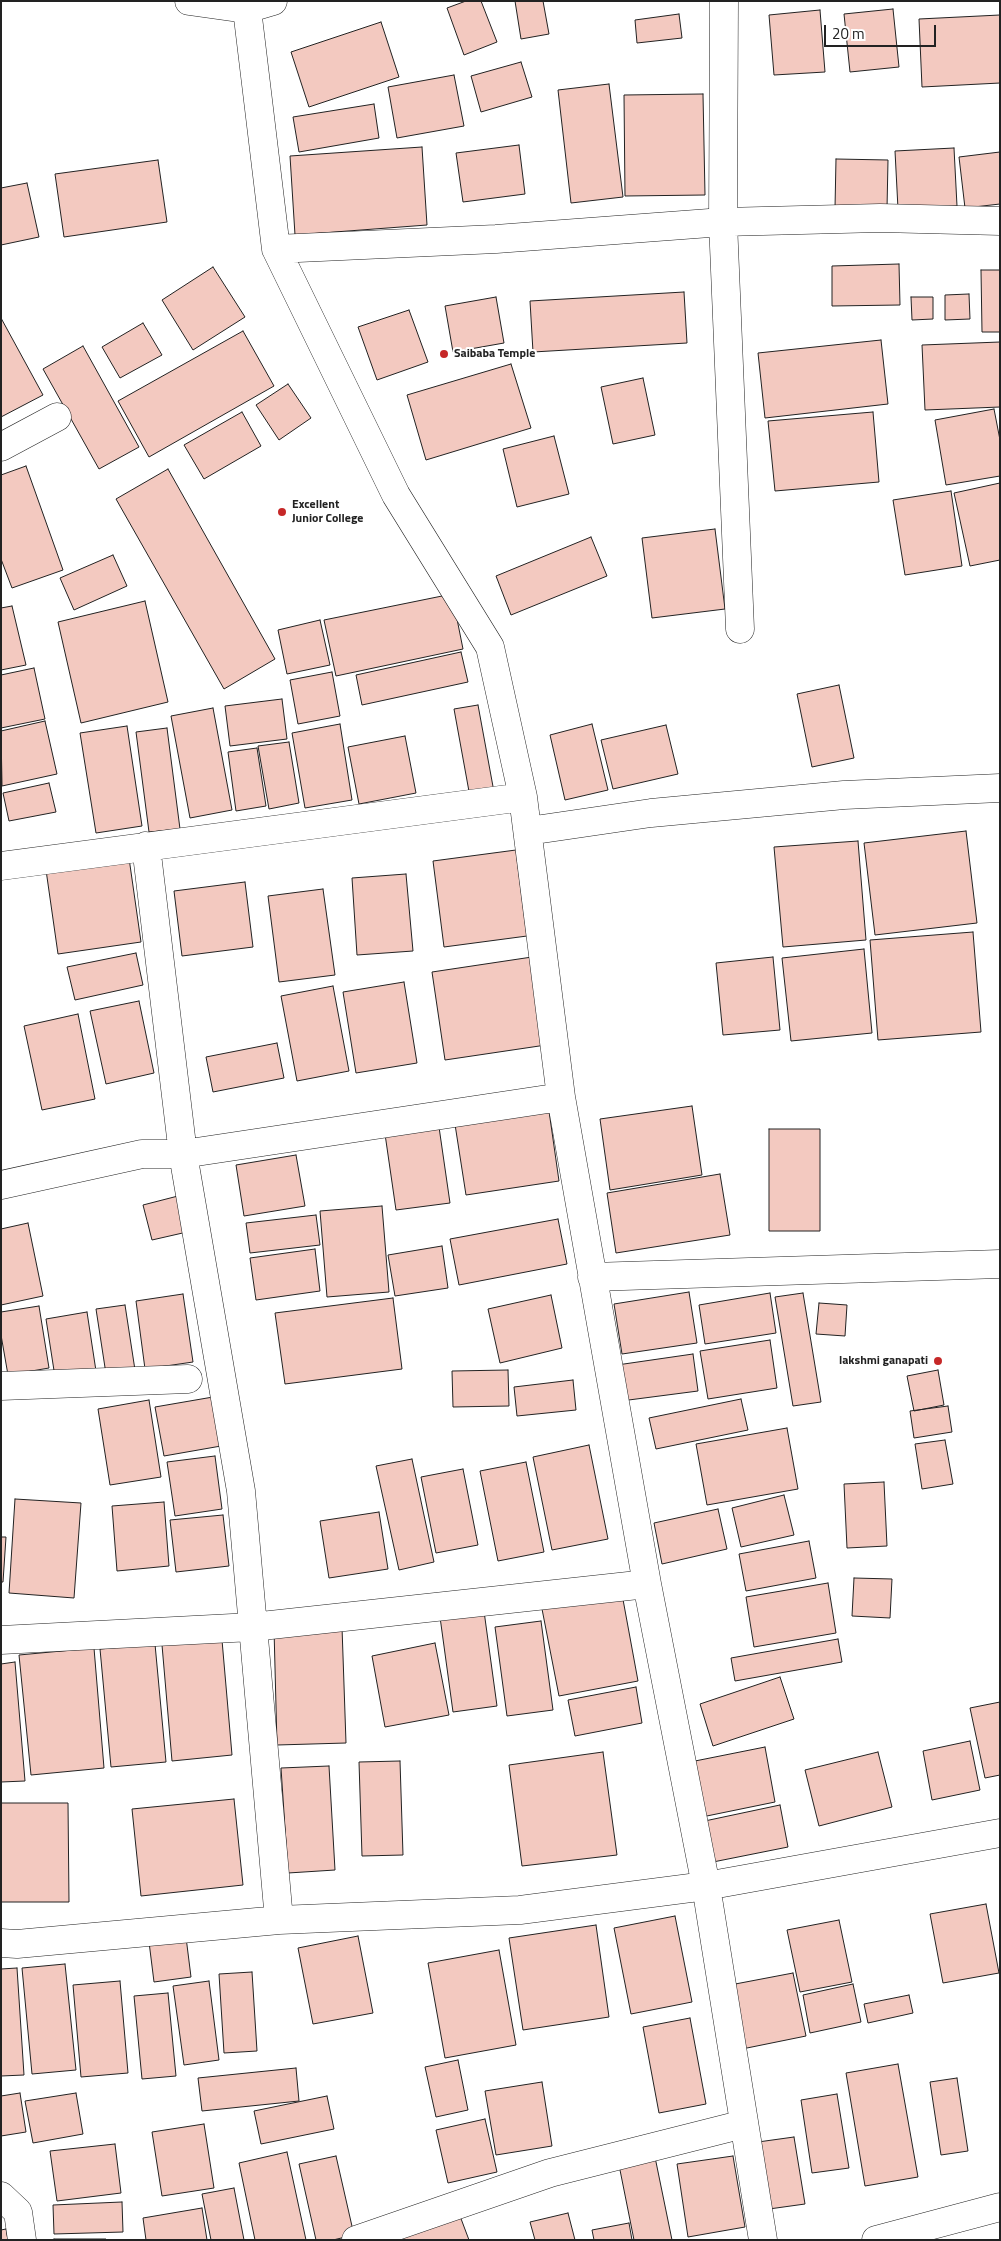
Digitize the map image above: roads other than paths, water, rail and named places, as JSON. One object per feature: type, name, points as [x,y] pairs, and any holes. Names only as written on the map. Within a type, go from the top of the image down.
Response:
[{"type":"street","points":[[189,1],[246,5],[273,1]]},
{"type":"street","points":[[724,1],[723,222],[740,629]]},
{"type":"street","points":[[246,5],[276,249],[396,494],[490,647],[523,797],[561,1097],[647,1584],[706,1886],[763,2240]]},
{"type":"street","points":[[276,249],[496,239],[723,222],[880,218],[1000,221]]},
{"type":"street","points":[[1,447],[57,417]]},
{"type":"street","points":[[528,832],[651,813],[844,795],[1000,788]]},
{"type":"street","points":[[1,866],[523,797]]},
{"type":"street","points":[[146,846],[183,1154],[241,1490],[279,1920]]},
{"type":"street","points":[[1,1185],[142,1154],[183,1154],[561,1097]]},
{"type":"street","points":[[592,1277],[1000,1264]]},
{"type":"street","points":[[1,1386],[188,1379]]},
{"type":"street","points":[[1,1640],[252,1627],[647,1584]]},
{"type":"street","points":[[1,1943],[18,1944],[279,1920],[520,1910],[706,1886],[1000,1833]]},
{"type":"street","points":[[356,2240],[550,2173],[744,2124]]},
{"type":"street","points":[[1,2196],[18,2212],[22,2240]]},
{"type":"street","points":[[876,2240],[1000,2206]]},
{"type":"place","name":"Saibaba Temple","points":[[444,354]]},
{"type":"place","name":"Excellent Junior College","points":[[282,512]]},
{"type":"place","name":"lakshmi ganapati","points":[[938,1361]]}]
